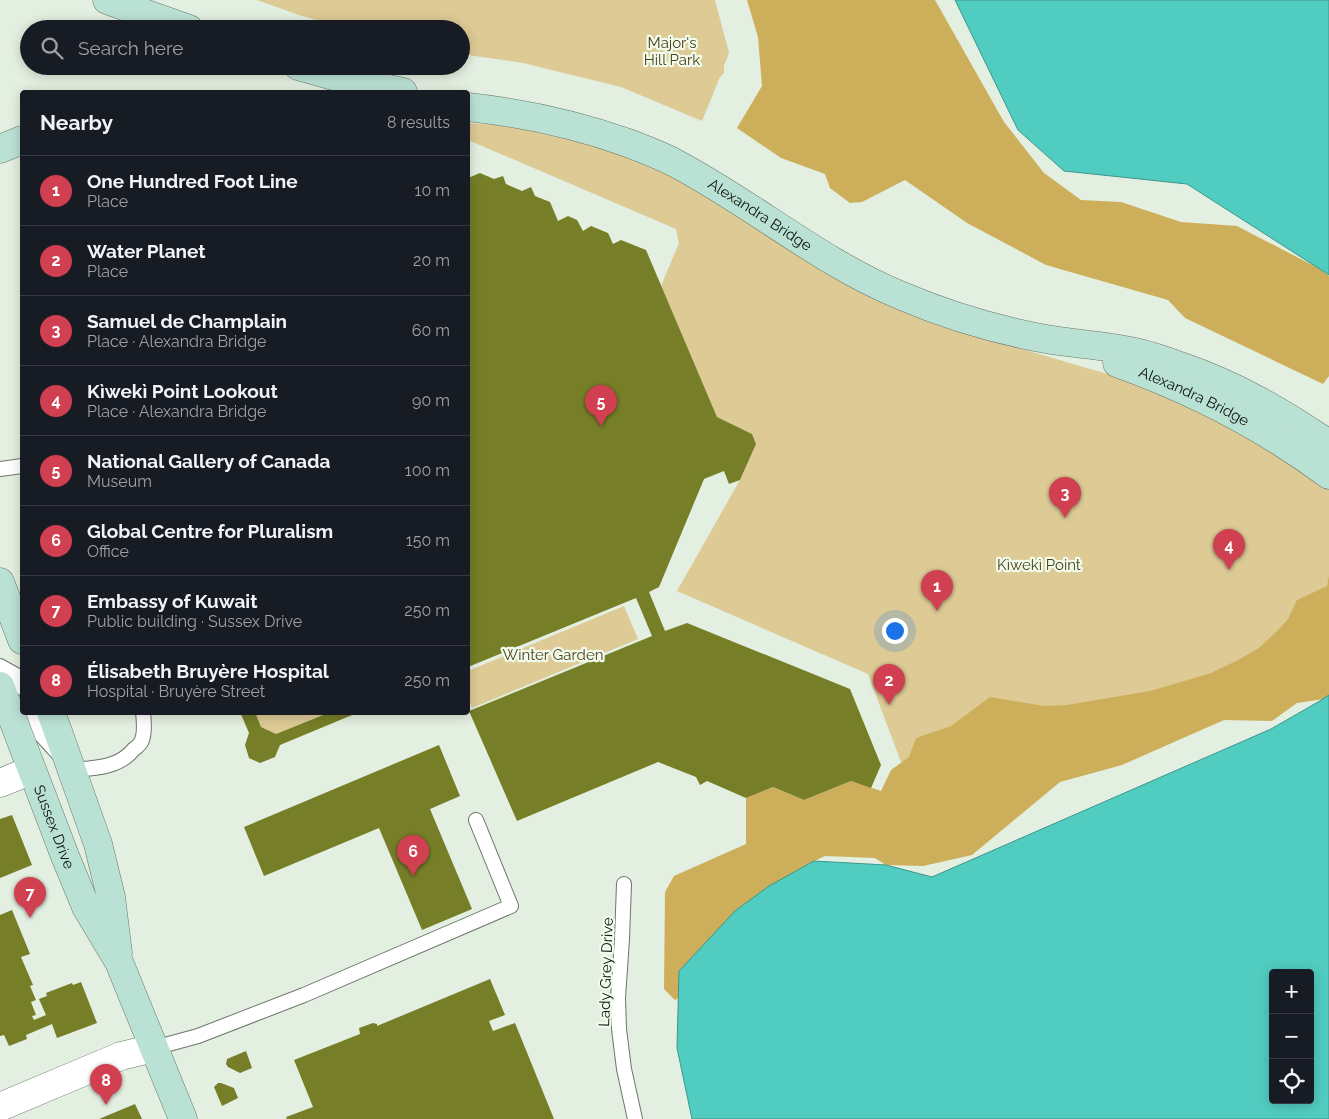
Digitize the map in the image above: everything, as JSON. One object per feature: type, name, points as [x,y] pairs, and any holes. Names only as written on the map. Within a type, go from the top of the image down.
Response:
[{"type":"main road","points":[[107,0],[164,20]]},
{"type":"main road","points":[[329,75],[393,90]]},
{"type":"main road","name":"Alexandra Bridge","points":[[470,107],[510,112],[560,122],[615,138],[647,150],[674,162],[707,181],[840,265],[900,296],[969,320],[1048,339],[1188,390],[1294,450],[1326,462]]},
{"type":"main road","points":[[0,149],[20,141]]},
{"type":"main road","points":[[0,582],[20,635]]},
{"type":"main road","name":"Sussex Drive","points":[[0,686],[86,906],[119,962],[183,1119]]},
{"type":"main road","name":"Sussex Drive","points":[[52,715],[98,844],[112,897],[119,962]]},
{"type":"street","points":[[0,782],[32,770]]},
{"type":"street","points":[[0,1106],[121,1056],[154,1048]]},
{"type":"lane","points":[[0,470],[20,466]]},
{"type":"lane","points":[[0,666],[18,676],[20,682]]},
{"type":"lane","points":[[34,715],[42,736],[73,770],[104,768],[118,763],[131,754],[142,740],[143,715]]},
{"type":"lane","points":[[154,1048],[198,1036],[304,995],[512,906],[476,820]]},
{"type":"lane","name":"Lady Grey Drive","points":[[624,884],[618,998],[619,1029],[624,1069],[635,1119]]},
{"type":"green space","name":"Major's Hill Park","points":[[257,0],[715,0],[729,53],[724,66],[724,73],[720,77],[702,121],[621,87],[523,63],[470,55],[470,20],[317,20]]},
{"type":"green space","name":"Kìwekì Point","points":[[470,123],[522,127],[611,150],[675,178],[866,295],[933,323],[1121,378],[1204,407],[1329,487],[1329,574],[1324,611],[1302,672],[925,826],[868,674],[677,591],[740,480],[756,444],[752,434],[717,417],[661,286],[679,243],[676,229],[470,141]]},
{"type":"green space","name":"Winter Garden","points":[[624,606],[638,639],[472,708],[470,702],[470,670]]},
{"type":"green space","points":[[256,715],[323,715],[276,734],[261,727]]},
{"type":"shaded area","points":[[747,0],[935,0],[1004,122],[1044,173],[1081,200],[1121,202],[1181,222],[1237,226],[1318,268],[1329,276],[1329,376],[1323,384],[1185,318],[1168,300],[1046,265],[967,223],[905,180],[862,202],[850,203],[830,188],[825,174],[781,158],[737,128],[762,86],[758,37]]},
{"type":"shaded area","points":[[1329,574],[1329,696],[1324,699],[1297,703],[1272,721],[1224,720],[1122,765],[1060,782],[972,855],[923,866],[886,865],[875,858],[825,856],[806,865],[701,961],[686,994],[675,1000],[664,989],[665,892],[674,876],[746,844],[746,798],[773,787],[804,800],[851,781],[881,791],[891,770],[909,757],[916,738],[951,726],[990,697],[1044,706],[1067,705],[1150,691],[1211,673],[1259,648],[1288,619],[1297,600],[1327,586]]},
{"type":"water","points":[[955,0],[1329,0],[1329,275],[1187,184],[1064,171],[1018,130]]},
{"type":"water","points":[[1329,695],[1329,1119],[692,1119],[677,1048],[679,971],[735,911],[769,886],[814,861],[886,865],[932,877],[1271,729]]},
{"type":"building","points":[[480,173],[494,179],[503,176],[506,184],[522,191],[531,187],[535,196],[550,202],[558,221],[568,216],[577,220],[583,231],[591,226],[608,233],[613,244],[621,240],[646,250],[717,417],[752,434],[756,444],[740,480],[729,484],[724,471],[704,479],[659,587],[649,592],[665,631],[687,623],[850,689],[881,765],[871,788],[851,781],[804,800],[773,787],[746,798],[707,781],[700,785],[696,777],[658,762],[517,821],[470,711],[652,636],[636,598],[470,666],[470,177]]},
{"type":"building","points":[[241,715],[256,715],[261,727],[276,734],[323,715],[352,715],[280,745],[275,757],[260,763],[249,758],[245,745],[249,733]]},
{"type":"building","points":[[439,745],[460,796],[430,809],[472,909],[422,930],[379,828],[264,876],[244,827]]},
{"type":"building","points":[[12,815],[32,865],[0,878],[0,819]]},
{"type":"building","points":[[12,910],[30,954],[21,957],[33,985],[30,986],[36,1000],[31,1002],[36,1015],[32,1016],[34,1020],[46,1015],[39,999],[47,996],[46,993],[72,983],[73,985],[81,982],[97,1023],[57,1038],[52,1024],[26,1035],[27,1039],[9,1046],[4,1035],[0,1036],[0,915]]},
{"type":"building","points":[[490,979],[505,1015],[489,1021],[493,1031],[515,1023],[554,1119],[287,1119],[286,1117],[313,1107],[294,1060],[360,1034],[359,1028],[373,1023],[377,1024],[377,1026]]},
{"type":"building","points":[[246,1051],[252,1068],[240,1073],[228,1067],[226,1064],[227,1059]]},
{"type":"building","points":[[218,1083],[234,1088],[238,1098],[222,1106],[214,1087]]},
{"type":"building","points":[[135,1104],[142,1119],[99,1119]]},
{"type":"place","name":"National Gallery of Canada","points":[[601,426]]},
{"type":"place","name":"Samuel de Champlain","points":[[1065,518]]},
{"type":"place","name":"Kìwekì Point Lookout","points":[[1229,570]]},
{"type":"place","name":"One Hundred Foot Line","points":[[937,611]]},
{"type":"place","name":"Water Planet","points":[[889,705]]},
{"type":"place","name":"Global Centre for Pluralism","points":[[413,876]]},
{"type":"place","name":"Embassy of Kuwait","points":[[30,918]]},
{"type":"place","name":"Élisabeth Bruyère Hospital","points":[[106,1105]]}]
